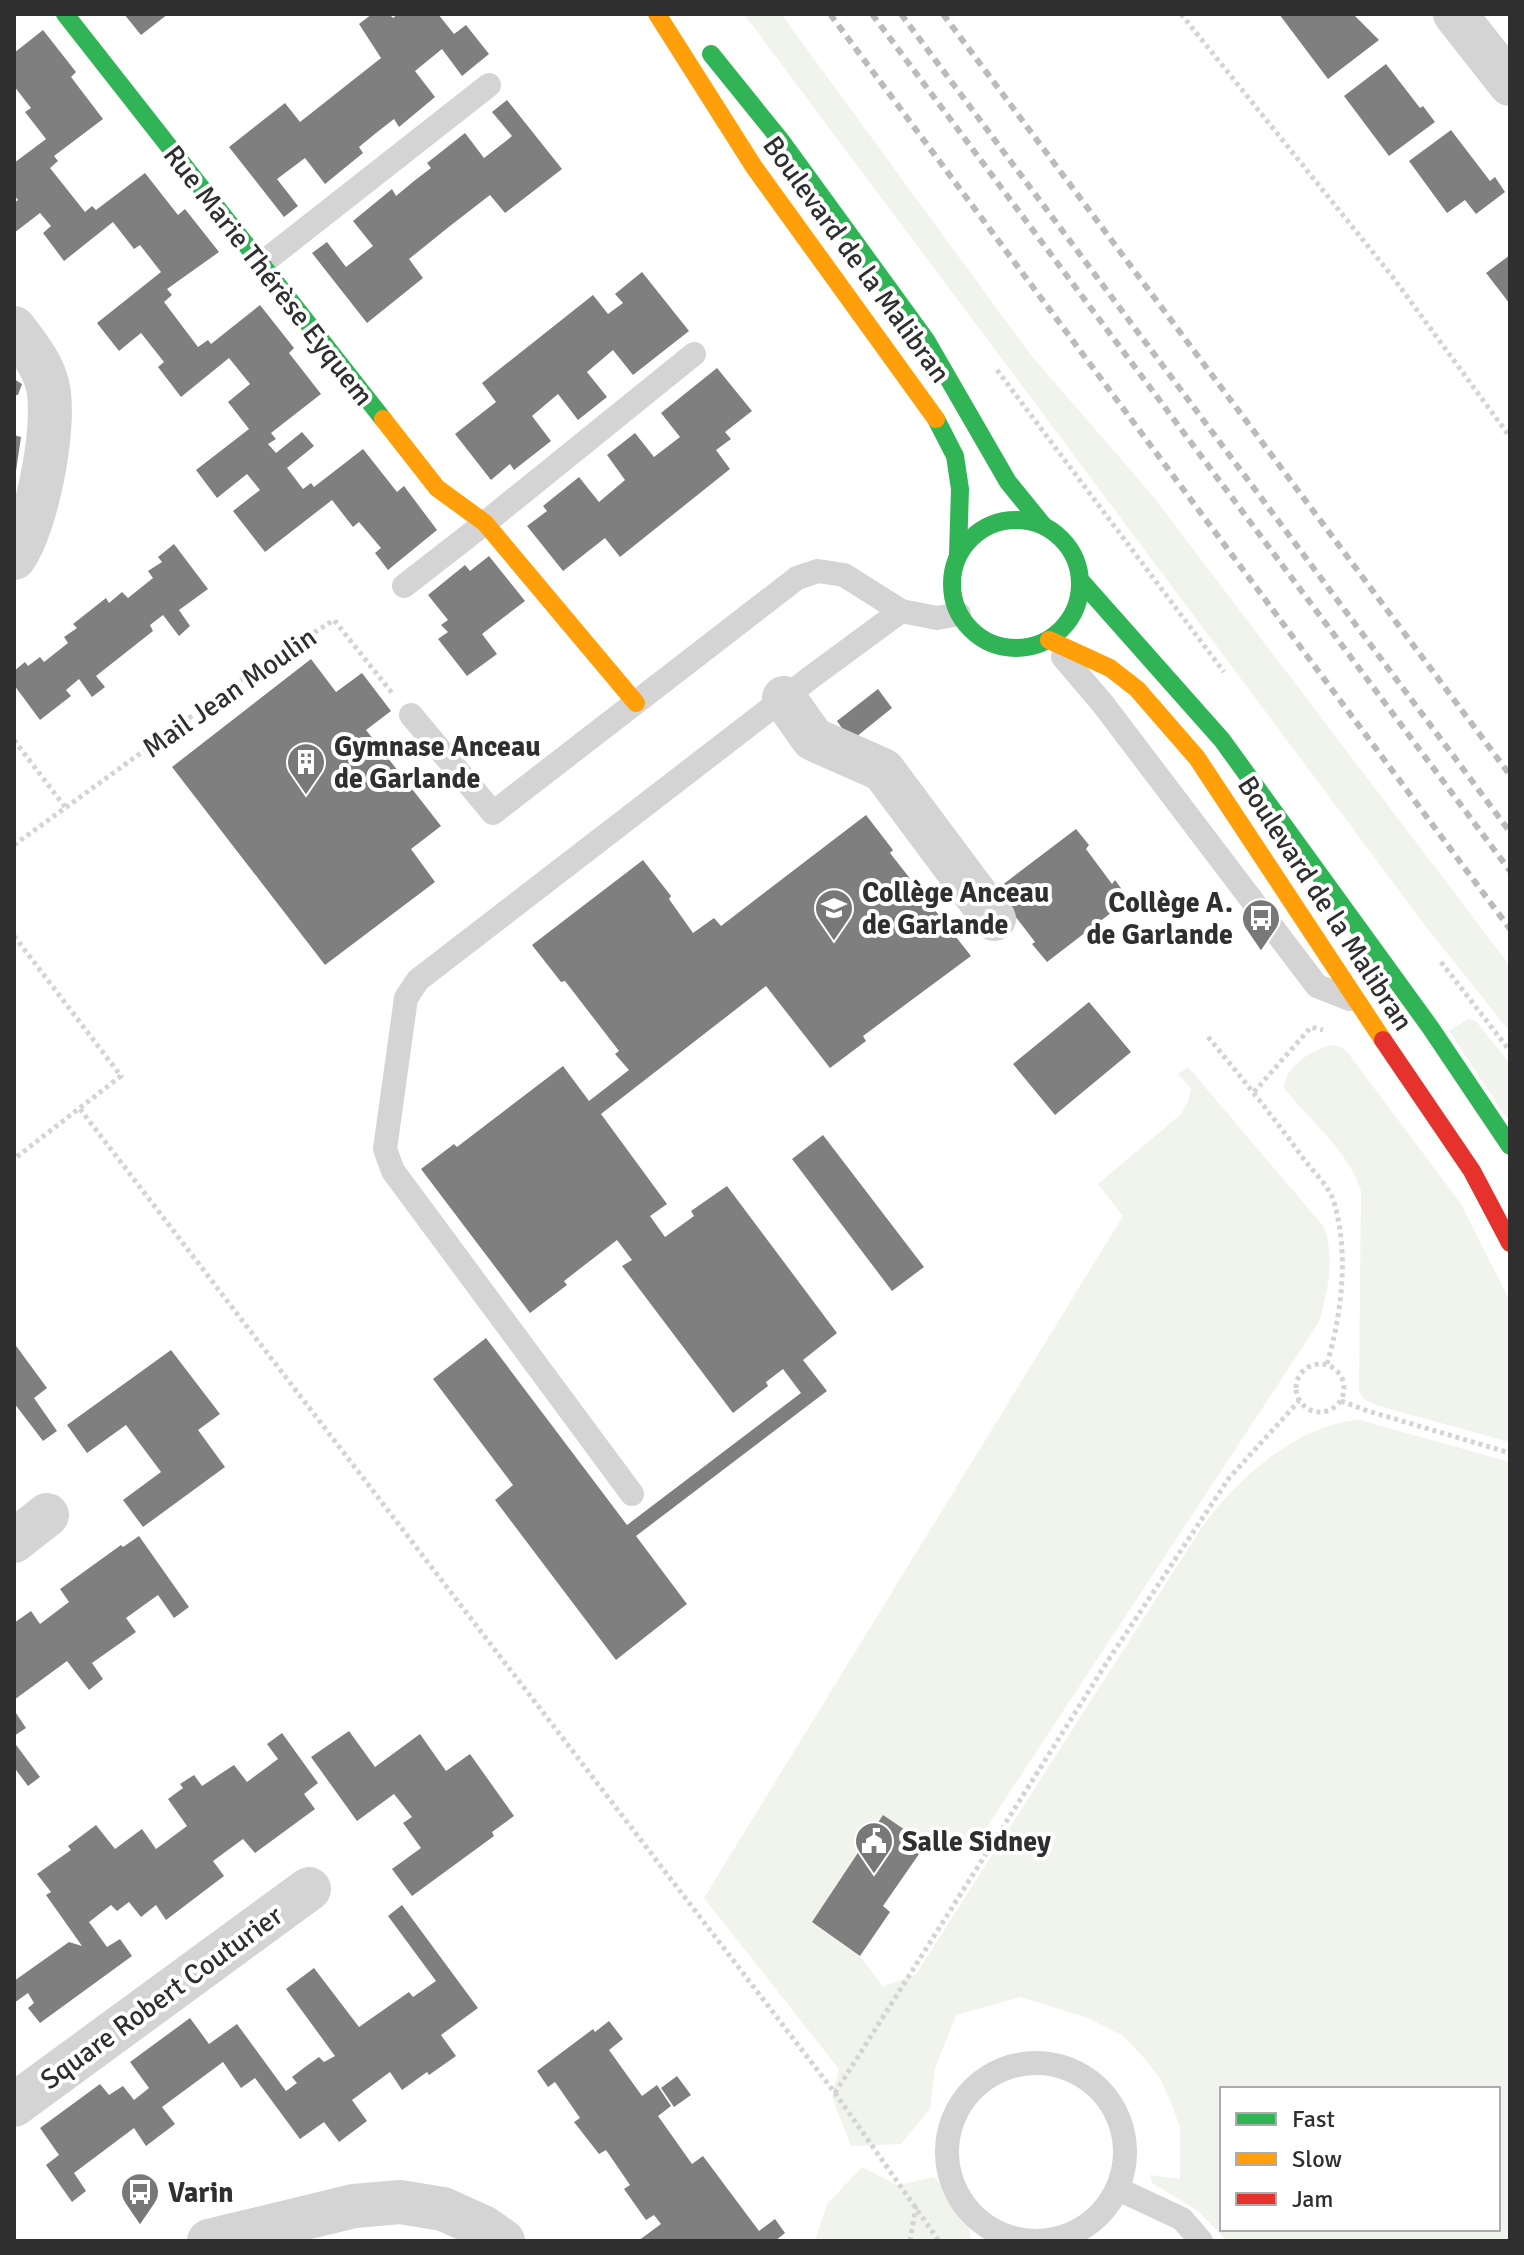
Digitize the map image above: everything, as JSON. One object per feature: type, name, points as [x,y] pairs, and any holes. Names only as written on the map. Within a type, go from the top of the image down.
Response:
[{"type":"main road","name":"Rue Marie Thérèse Eyquem","points":[[65,14],[437,488],[485,523],[636,703]]},
{"type":"main road","name":"Boulevard de la Malibran","points":[[657,14],[754,167],[937,420],[955,456],[960,489],[958,554]]},
{"type":"main road","name":"Boulevard de la Malibran","points":[[698,37],[782,142],[926,340],[1008,482],[1043,525]]},
{"type":"main road","points":[[1005,520],[1024,520],[1043,525],[1070,548],[1081,581],[1073,615],[1063,629],[1049,640],[1030,647],[1009,648],[989,642],[972,631],[959,614],[952,595],[952,574],[958,554],[970,538],[986,527],[1005,520]]},
{"type":"main road","name":"Boulevard de la Malibran","points":[[1081,581],[1222,740],[1430,1027],[1510,1146]]},
{"type":"main road","name":"Boulevard de la Malibran","points":[[1049,640],[1110,668],[1137,689],[1197,758],[1472,1171],[1510,1243]]},
{"type":"main road","points":[[1472,1171],[1510,1207]]},
{"type":"street","points":[[1455,14],[1510,84]]},
{"type":"street","points":[[14,328],[46,378],[52,418],[29,524],[14,558]]},
{"type":"street","points":[[784,698],[813,739],[883,770],[994,919]]},
{"type":"street","name":"Square Robert Couturier","points":[[14,2105],[309,1889]]},
{"type":"street","points":[[209,2241],[262,2236],[354,2206],[400,2202],[443,2209],[483,2227],[503,2241]]},
{"type":"lane","points":[[261,264],[489,85]]},
{"type":"lane","points":[[404,586],[694,354]]},
{"type":"lane","points":[[411,715],[493,813],[797,578],[818,571],[844,575],[901,611],[937,618],[959,614]]},
{"type":"lane","points":[[632,1494],[393,1171],[385,1149],[406,998],[418,980],[901,611]]},
{"type":"lane","points":[[1049,640],[1103,704],[1317,986],[1356,1001]]},
{"type":"lane","points":[[1028,2063],[1059,2066],[1087,2079],[1109,2101],[1123,2128],[1126,2159],[1118,2189],[1103,2212],[1081,2230],[1055,2240],[1028,2241],[1001,2234],[977,2219],[959,2198],[949,2172],[947,2144],[955,2114],[974,2089],[999,2071],[1028,2063]]},
{"type":"lane","points":[[1118,2189],[1182,2219],[1201,2241]]},
{"type":"path","points":[[1181,14],[1392,276],[1510,437]]},
{"type":"path","points":[[990,361],[1232,684]]},
{"type":"path","name":"Mail Jean Moulin","points":[[14,845],[258,668],[334,620],[411,715]]},
{"type":"path","points":[[14,740],[65,807]]},
{"type":"path","points":[[14,1159],[121,1076],[15,940]]},
{"type":"path","points":[[1440,962],[1510,1051]]},
{"type":"path","points":[[1254,1092],[1311,1027],[1334,1033]]},
{"type":"path","points":[[1208,1037],[1254,1092],[1334,1199],[1341,1248],[1341,1291],[1338,1326],[1327,1364]]},
{"type":"path","points":[[80,1109],[835,2093],[939,2241]]},
{"type":"path","points":[[1327,1364],[1339,1373],[1344,1394],[1341,1401],[1323,1413],[1310,1410],[1299,1401],[1296,1385],[1303,1370],[1310,1365],[1327,1364]]},
{"type":"path","points":[[835,2093],[1109,1659],[1229,1478],[1299,1401]]},
{"type":"path","points":[[1341,1401],[1510,1453]]},
{"type":"path","points":[[910,2241],[916,2205]]},
{"type":"shaded area","points":[[744,14],[781,14],[1030,354],[1152,495],[1510,966],[1510,1032],[1431,933]]},
{"type":"shaded area","points":[[1468,1019],[1475,1020],[1510,1064],[1510,1123],[1449,1031]]},
{"type":"shaded area","points":[[1332,1045],[1340,1046],[1348,1053],[1461,1204],[1510,1301],[1510,1442],[1375,1405],[1364,1399],[1359,1390],[1361,1191],[1338,1149],[1284,1088],[1289,1073],[1301,1060]]},
{"type":"shaded area","points":[[1188,1067],[1324,1227],[1329,1250],[1329,1274],[1319,1322],[973,1848],[926,1844],[883,1815],[812,1922],[860,1956],[883,1987],[916,1974],[1202,1527],[1251,1473],[1292,1443],[1337,1423],[1360,1420],[1510,1462],[1510,2241],[1227,2241],[1198,2211],[1152,2183],[1150,2175],[1180,2179],[1180,2127],[1160,2078],[1145,2059],[1123,2036],[1088,2018],[1020,1997],[956,2015],[935,2068],[930,2109],[901,2144],[851,2146],[832,2097],[839,2069],[704,1898],[1123,1216],[1098,1184],[1181,1114],[1191,1089],[1178,1074]]},
{"type":"shaded area","points":[[862,2167],[897,2185],[934,2177],[968,2216],[971,2241],[815,2241],[827,2204]]},
{"type":"building","points":[[124,14],[168,14],[141,35]]},
{"type":"building","points":[[372,14],[389,14],[393,18],[398,14],[438,14],[454,34],[466,25],[489,54],[462,76],[442,49],[415,71],[435,97],[399,127],[394,119],[376,133],[359,147],[363,153],[325,184],[305,158],[277,179],[298,206],[284,217],[229,147],[285,103],[300,122],[381,58],[359,24]]},
{"type":"building","points":[[1279,14],[1353,14],[1379,40],[1328,79]]},
{"type":"building","points":[[43,30],[76,72],[71,77],[103,119],[54,156],[58,161],[50,168],[85,212],[92,206],[96,210],[145,173],[178,215],[185,209],[219,252],[167,289],[172,295],[164,302],[198,347],[208,340],[211,344],[260,305],[294,348],[289,353],[321,394],[271,433],[276,439],[268,444],[276,453],[302,432],[314,446],[287,468],[303,489],[311,483],[314,487],[363,449],[397,492],[404,486],[437,530],[388,570],[375,553],[381,548],[359,522],[353,527],[332,500],[265,552],[233,511],[260,490],[247,474],[217,498],[196,470],[249,429],[228,402],[250,384],[229,358],[181,397],[158,367],[164,362],[141,333],[119,351],[97,323],[161,272],[140,245],[134,249],[113,222],[64,261],[43,233],[51,226],[40,213],[14,233],[14,203],[18,200],[14,195],[14,163],[46,139],[25,112],[31,108],[14,86],[14,53]]},
{"type":"building","points":[[1386,64],[1420,108],[1423,106],[1435,122],[1389,156],[1344,96]]},
{"type":"building","points":[[507,100],[562,169],[505,213],[490,195],[450,226],[409,259],[423,278],[367,323],[312,253],[327,242],[346,267],[373,246],[353,221],[392,189],[396,196],[431,168],[427,163],[465,133],[484,158],[506,141],[512,136],[492,112]]},
{"type":"building","points":[[1451,130],[1490,181],[1495,177],[1505,192],[1476,214],[1465,200],[1447,213],[1409,161]]},
{"type":"building","points":[[1510,255],[1510,304],[1486,273]]},
{"type":"building","points":[[642,272],[689,331],[633,375],[613,350],[587,372],[607,397],[578,420],[558,394],[532,416],[551,441],[514,470],[510,464],[491,480],[455,434],[496,402],[482,383],[593,295],[608,314],[623,303],[615,294]]},
{"type":"building","points":[[717,368],[752,411],[725,432],[731,439],[716,450],[730,469],[620,557],[605,538],[563,571],[527,526],[547,511],[543,506],[579,477],[599,502],[625,480],[607,455],[635,433],[654,457],[680,437],[661,413]]},
{"type":"building","points":[[14,379],[22,384],[18,395],[14,395]]},
{"type":"building","points":[[14,435],[21,437],[16,471],[14,471]]},
{"type":"building","points":[[174,544],[208,589],[179,610],[190,626],[179,636],[163,615],[150,625],[153,631],[96,676],[105,687],[92,697],[79,679],[66,690],[71,696],[40,720],[14,685],[14,671],[25,662],[28,666],[40,657],[44,662],[68,643],[64,637],[77,628],[73,624],[106,598],[109,603],[122,592],[128,598],[153,578],[148,571],[162,562],[158,557]]},
{"type":"building","points":[[489,556],[525,601],[482,634],[497,654],[467,676],[438,639],[448,632],[441,625],[448,620],[428,595],[465,565],[470,571]]},
{"type":"building","name":"Gymnase Anceau de Garlande","points":[[311,659],[336,692],[362,673],[391,711],[366,730],[441,826],[411,849],[435,882],[325,965],[172,767]]},
{"type":"building","points":[[878,689],[892,708],[851,741],[837,721]]},
{"type":"building","points":[[866,815],[893,850],[890,853],[971,956],[863,1036],[866,1041],[830,1068],[766,986],[601,1114],[667,1204],[650,1216],[665,1237],[694,1216],[691,1211],[727,1186],[837,1333],[803,1360],[827,1391],[636,1536],[687,1604],[616,1660],[495,1500],[513,1485],[433,1379],[486,1338],[627,1525],[801,1393],[783,1369],[766,1382],[768,1386],[733,1413],[622,1266],[632,1260],[617,1240],[564,1281],[567,1285],[530,1313],[421,1169],[454,1144],[457,1147],[563,1066],[589,1101],[629,1070],[615,1054],[619,1051],[565,981],[561,982],[532,945],[643,860],[671,896],[669,899],[693,933],[714,918],[721,926]]},
{"type":"building","points":[[1076,829],[1089,845],[1086,849],[1112,884],[1115,880],[1129,899],[1047,962],[1008,907],[993,892]]},
{"type":"building","points":[[1089,1002],[1131,1052],[1055,1115],[1013,1064]]},
{"type":"building","points":[[823,1135],[924,1267],[892,1291],[792,1159]]},
{"type":"building","points":[[14,1343],[47,1388],[34,1398],[57,1431],[43,1441],[14,1403]]},
{"type":"building","points":[[171,1350],[220,1414],[198,1430],[225,1467],[143,1527],[123,1500],[161,1472],[126,1425],[87,1453],[67,1425]]},
{"type":"building","points":[[139,1536],[189,1607],[174,1618],[158,1595],[126,1618],[136,1632],[92,1663],[103,1679],[89,1690],[67,1661],[14,1700],[14,1623],[31,1611],[40,1624],[69,1602],[60,1589],[121,1545],[123,1547]]},
{"type":"building","points":[[14,1710],[26,1728],[14,1736]]},
{"type":"building","points":[[349,1731],[375,1767],[420,1734],[446,1771],[470,1754],[514,1816],[492,1832],[494,1836],[412,1896],[392,1869],[421,1848],[403,1823],[412,1817],[394,1794],[357,1821],[311,1757]]},
{"type":"building","points":[[282,1733],[318,1783],[304,1794],[315,1809],[255,1853],[243,1839],[213,1861],[224,1876],[166,1920],[156,1905],[141,1917],[129,1902],[117,1911],[111,1905],[89,1922],[107,1947],[120,1939],[132,1956],[40,2023],[28,2008],[34,2003],[28,1993],[14,2003],[14,1981],[69,1942],[82,1946],[46,1895],[51,1892],[37,1874],[71,1850],[68,1846],[96,1825],[115,1849],[142,1829],[156,1849],[187,1826],[168,1799],[183,1788],[180,1784],[194,1775],[202,1786],[234,1765],[247,1782],[278,1759],[267,1744]]},
{"type":"building","points":[[14,1742],[40,1777],[28,1786],[16,1770],[14,1773]]},
{"type":"building","name":"Salle Sidney","points":[[883,1815],[926,1844],[883,1906],[890,1912],[860,1956],[812,1922]]},
{"type":"building","points":[[402,1905],[478,2008],[441,2035],[456,2056],[402,2090],[390,2072],[352,2100],[367,2121],[339,2142],[324,2122],[300,2139],[255,2078],[241,2088],[223,2062],[162,2107],[175,2124],[146,2146],[134,2128],[74,2173],[86,2191],[72,2202],[46,2165],[59,2155],[40,2128],[100,2084],[109,2095],[123,2086],[134,2100],[149,2088],[130,2062],[190,2018],[209,2044],[237,2024],[286,2091],[297,2083],[292,2077],[319,2057],[324,2062],[335,2056],[286,1989],[314,1968],[359,2027],[409,1992],[413,1997],[436,1981],[388,1916]]},
{"type":"building","points":[[609,2021],[623,2039],[609,2050],[642,2096],[657,2085],[671,2106],[658,2116],[692,2164],[703,2156],[759,2231],[775,2219],[785,2233],[775,2241],[638,2241],[661,2224],[654,2215],[646,2220],[624,2189],[630,2185],[606,2150],[599,2154],[574,2122],[580,2118],[555,2082],[548,2087],[537,2071],[593,2029],[595,2032]]},
{"type":"building","points":[[677,2076],[691,2095],[674,2107],[661,2088]]},
{"type":"railway","points":[[830,14],[1510,929]]},
{"type":"railway","points":[[872,14],[1510,871]]},
{"type":"railway","points":[[901,14],[1510,832]]},
{"type":"railway","points":[[943,14],[1510,775]]},
{"type":"traffic: fast","points":[[65,14],[383,419]]},
{"type":"traffic: fast","points":[[711,54],[782,142],[926,340],[1008,482],[1043,525]]},
{"type":"traffic: fast","points":[[936,419],[955,456],[960,489],[958,554]]},
{"type":"traffic: fast","points":[[1016,520],[1041,525],[1061,539],[1075,559],[1080,584],[1075,609],[1061,629],[1041,643],[1016,648],[991,643],[971,629],[957,609],[952,584],[957,559],[971,539],[991,525],[1016,520]]},
{"type":"traffic: fast","points":[[1081,581],[1222,740],[1430,1027],[1510,1146]]},
{"type":"traffic: slow","points":[[657,14],[754,167],[936,419]]},
{"type":"traffic: slow","points":[[383,419],[437,488],[485,523],[636,703]]},
{"type":"traffic: slow","points":[[1049,640],[1110,668],[1137,689],[1197,758],[1383,1040]]},
{"type":"traffic: jam","points":[[1383,1040],[1472,1171],[1510,1243]]},
{"type":"place","name":"Gymnase Anceau de Garlande","points":[[306,796]]},
{"type":"place","name":"Collège Anceau de Garlande","points":[[834,942]]},
{"type":"place","name":"Collège A. de Garlande","points":[[1261,952]]},
{"type":"place","name":"Salle Sidney","points":[[874,1875]]},
{"type":"place","name":"Varin","points":[[140,2226]]}]
